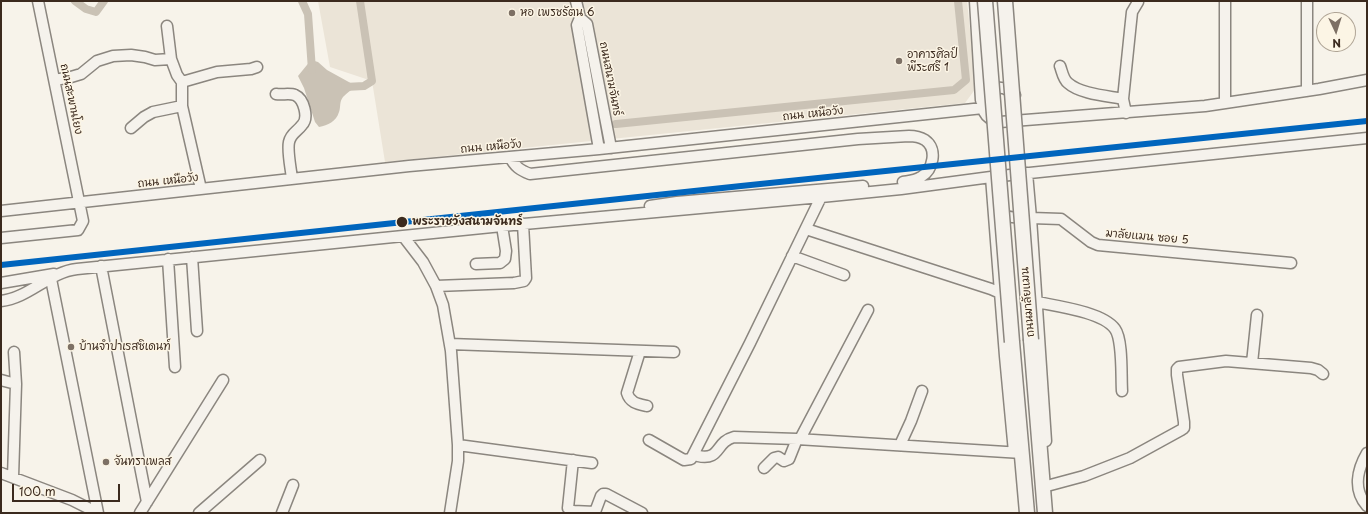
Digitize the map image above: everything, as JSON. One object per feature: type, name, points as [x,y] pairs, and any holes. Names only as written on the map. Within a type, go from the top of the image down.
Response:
[{"type":"highway","points":[[977,1],[983,104]]},
{"type":"highway","name":"ถนนมาลัยแมน","points":[[985,1],[1012,342],[1018,453],[1027,513]]},
{"type":"highway","name":"ถนนมาลัยแมน","points":[[1005,1],[1045,513]]},
{"type":"highway","points":[[1011,1],[1018,121]]},
{"type":"street","name":"ถนนสะพานโยง","points":[[1,238],[78,230],[83,221],[38,1]]},
{"type":"street","name":"ถนนสนามจันทร์","points":[[576,1],[580,18],[587,24],[611,148]]},
{"type":"street","points":[[1225,1],[1225,103]]},
{"type":"street","points":[[1307,1],[1307,91]]},
{"type":"street","points":[[1126,112],[1123,99],[1132,12],[1138,2]]},
{"type":"street","name":"ถนนสนามจันทร์","points":[[580,18],[577,25],[599,149]]},
{"type":"street","points":[[167,26],[171,59],[177,75],[182,82],[182,106],[200,190]]},
{"type":"street","points":[[55,80],[71,78],[81,74],[97,61],[113,56],[131,55],[155,60],[171,59]]},
{"type":"street","points":[[1060,66],[1064,79],[1067,83],[1090,93],[1123,99]]},
{"type":"street","points":[[182,82],[218,72],[251,69],[257,67]]},
{"type":"street","points":[[1016,96],[1006,89],[997,88],[988,92],[983,104],[985,113],[989,118],[1000,122],[1126,112],[1225,103],[1307,91],[1367,80]]},
{"type":"street","points":[[276,94],[295,95],[301,100],[304,106],[305,116],[303,125],[291,136],[289,144],[292,179]]},
{"type":"street","name":"ถนน เหนือวัง","points":[[1,211],[409,166],[611,148],[983,104]]},
{"type":"street","points":[[131,128],[144,117],[153,112],[182,106]]},
{"type":"street","points":[[510,157],[519,170],[530,174],[858,139],[909,136],[917,136],[924,140],[931,148],[933,156],[928,171],[914,181],[658,205],[643,208],[631,214]]},
{"type":"street","points":[[1,301],[30,291],[66,270],[502,226],[901,189],[1027,173],[1367,138]]},
{"type":"street","points":[[1027,173],[1046,441],[1046,470],[1043,483],[1084,476],[1130,458],[1184,428],[1178,375],[1178,369],[1180,367],[1220,361],[1311,368],[1318,370],[1323,374]]},
{"type":"street","points":[[698,456],[713,456],[728,438],[734,437],[798,439],[1018,453],[1000,292],[992,177]]},
{"type":"street","points":[[649,440],[684,460],[691,459],[821,197]]},
{"type":"street","name":"มาลัยแมน ซอย 5","points":[[994,211],[1006,217],[1031,215],[1060,219],[1091,242],[1098,245],[1291,263]]},
{"type":"street","points":[[436,286],[514,283],[524,281],[526,278],[523,224]]},
{"type":"street","points":[[476,264],[500,263],[505,259],[506,251],[502,226]]},
{"type":"street","points":[[806,229],[1000,292]]},
{"type":"street","points":[[403,236],[422,262],[436,286],[443,305],[450,344],[458,445],[458,461],[450,513]]},
{"type":"street","points":[[792,256],[844,275]]},
{"type":"street","points":[[192,257],[197,331]]},
{"type":"street","points":[[168,259],[175,367]]},
{"type":"street","points":[[101,266],[146,502]]},
{"type":"street","points":[[1,283],[56,276]]},
{"type":"street","points":[[56,276],[98,513]]},
{"type":"street","points":[[1037,302],[1081,311],[1107,322],[1115,329],[1118,336],[1121,357],[1122,390]]},
{"type":"street","points":[[764,468],[774,458],[778,457],[784,461],[789,460],[798,439],[868,310]]},
{"type":"street","points":[[1252,363],[1257,315]]},
{"type":"street","points":[[450,344],[674,352]]},
{"type":"street","points":[[640,351],[627,393],[628,398],[633,402],[647,406]]},
{"type":"street","points":[[13,477],[16,384],[14,352]]},
{"type":"street","points":[[1,380],[16,384]]},
{"type":"street","points":[[140,513],[223,380]]},
{"type":"street","points":[[900,445],[922,391]]},
{"type":"street","points":[[458,445],[592,463]]},
{"type":"street","points":[[1365,501],[1358,490],[1357,478],[1367,453]]},
{"type":"street","points":[[199,513],[260,460]]},
{"type":"street","points":[[573,460],[568,508],[573,512],[594,513],[601,496],[606,494],[642,513]]},
{"type":"street","points":[[1,473],[72,500],[98,513]]},
{"type":"street","points":[[282,513],[293,485]]},
{"type":"shaded area","points":[[318,1],[967,1],[976,88],[965,103],[385,162],[372,81],[330,67]]},
{"type":"shaded area","points":[[311,60],[318,62],[327,70],[356,86],[343,97],[340,110],[334,121],[319,127],[315,122],[304,88],[298,76]]},
{"type":"waterway","points":[[75,1],[86,9],[96,12],[104,1]]},
{"type":"waterway","points":[[302,1],[308,14],[312,70]]},
{"type":"waterway","points":[[345,87],[364,86],[372,81],[360,1]]},
{"type":"waterway","points":[[616,124],[954,90],[966,80],[958,1]]},
{"type":"transit line","points":[[1,265],[1367,121]]},
{"type":"place","name":"หอ เพรชรัตน 6","points":[[512,13]]},
{"type":"place","name":"อาคารศิลป์ พีระศรี 1","points":[[899,61]]},
{"type":"place","name":"พระราชวังสนามจันทร์","points":[[402,222]]},
{"type":"place","name":"บ้านจำปาเรสซิเดนท์","points":[[71,347]]},
{"type":"place","name":"จันทราเพลส","points":[[106,462]]}]
